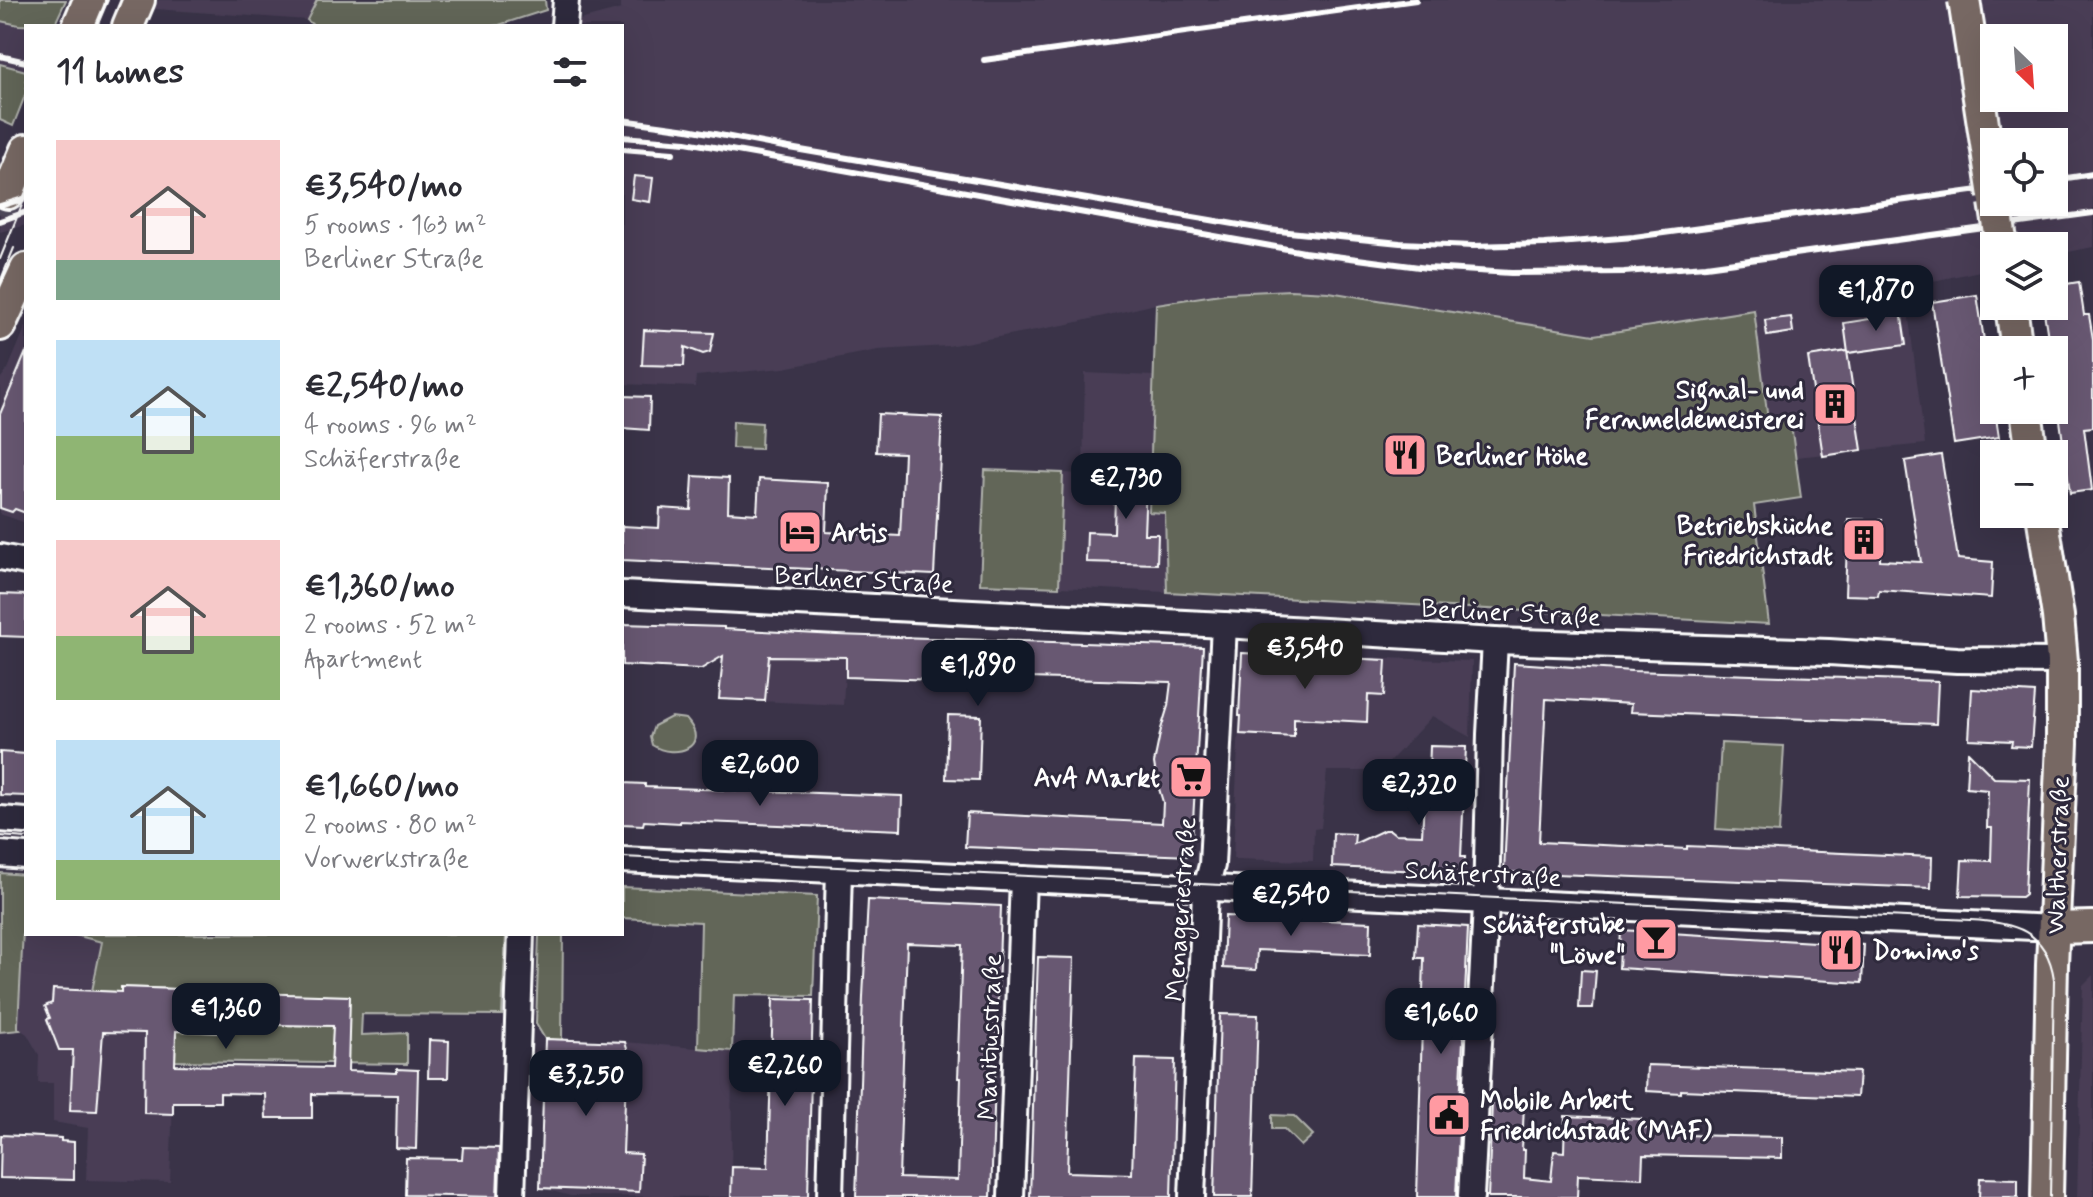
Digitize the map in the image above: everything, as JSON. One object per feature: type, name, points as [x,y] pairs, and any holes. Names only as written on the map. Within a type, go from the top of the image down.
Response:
[{"type":"main road","points":[[79,24],[89,0]]},
{"type":"main road","points":[[129,24],[139,0]]},
{"type":"main road","points":[[1964,0],[1984,128]]},
{"type":"main road","points":[[8,193],[24,155]]},
{"type":"main road","points":[[0,325],[24,273]]},
{"type":"main road","name":"Waltherstraße","points":[[2044,528],[2062,661],[2047,1197]]},
{"type":"main road","points":[[2054,928],[2093,927]]},
{"type":"street","points":[[564,24],[566,0]]},
{"type":"street","name":"Berliner Straße","points":[[624,594],[1495,641],[1829,652],[1957,660],[2062,661]]},
{"type":"street","name":"Menageriestraße","points":[[1192,1197],[1206,888],[1212,865],[1224,625]]},
{"type":"street","points":[[1471,1197],[1495,641]]},
{"type":"street","points":[[0,819],[24,821]]},
{"type":"street","points":[[0,854],[24,856]]},
{"type":"street","name":"Schäferstraße","points":[[624,860],[2054,928]]},
{"type":"street","points":[[830,1197],[839,870]]},
{"type":"street","name":"Manitiusstraße","points":[[1011,1197],[1023,879]]},
{"type":"street","points":[[512,1197],[521,936]]},
{"type":"shaded area","points":[[158,0],[317,0],[307,20],[155,9]]},
{"type":"shaded area","points":[[621,0],[2093,0],[2093,247],[2068,252],[2068,232],[1980,232],[1980,271],[1905,287],[1925,444],[1796,457],[1790,417],[1768,421],[1753,310],[1594,335],[1329,292],[1227,293],[1156,304],[948,346],[878,350],[784,368],[696,376],[695,387],[624,384],[624,24],[565,24],[621,9]]},
{"type":"shaded area","points":[[0,21],[24,25],[24,70],[0,64]]},
{"type":"shaded area","points":[[24,190],[24,226],[0,232],[0,196]]},
{"type":"shaded area","points":[[24,331],[24,522],[0,514],[0,379],[8,369]]},
{"type":"shaded area","points":[[1085,373],[1154,376],[1149,512],[1165,513],[1167,592],[1059,587],[1063,473],[1083,474]]},
{"type":"shaded area","points":[[724,629],[847,635],[843,705],[719,699]]},
{"type":"shaded area","points":[[1242,653],[1472,661],[1470,737],[1432,716],[1381,771],[1327,771],[1321,828],[1314,829],[1313,861],[1233,859]]},
{"type":"shaded area","points":[[24,913],[24,936],[79,936],[102,942],[121,987],[177,989],[170,1182],[86,1180],[88,1128],[53,1122],[53,1083],[38,1083],[39,1055],[27,1034],[18,1028]]},
{"type":"shaded area","points":[[2093,975],[2093,1197],[2077,1197],[2083,985]]},
{"type":"shaded area","points":[[545,1039],[732,1051],[731,1197],[571,1196],[540,1188]]},
{"type":"green space","points":[[0,0],[66,0],[55,24],[19,25],[0,21]]},
{"type":"green space","points":[[317,0],[545,0],[546,10],[502,24],[312,24],[307,20]]},
{"type":"green space","points":[[0,64],[24,70],[24,98],[13,126],[0,120]]},
{"type":"green space","points":[[1329,292],[1594,335],[1754,310],[1768,420],[1790,417],[1801,498],[1754,505],[1769,624],[1167,592],[1165,513],[1149,512],[1156,304],[1227,293]]},
{"type":"green space","points":[[733,421],[762,423],[761,449],[732,448]]},
{"type":"green space","points":[[985,470],[1063,473],[1059,587],[980,584]]},
{"type":"green space","points":[[671,717],[686,719],[693,729],[693,743],[680,751],[652,745],[650,737],[654,726]]},
{"type":"green space","points":[[1721,743],[1784,746],[1779,833],[1716,829]]},
{"type":"green space","points":[[0,873],[24,875],[24,912],[20,1030],[0,1032]]},
{"type":"green space","points":[[624,887],[817,896],[813,996],[734,995],[732,1051],[698,1048],[701,922],[624,918]]},
{"type":"green space","points":[[79,936],[506,936],[502,1015],[362,1014],[361,1035],[407,1033],[407,1064],[175,1061],[177,989],[122,987],[121,992],[92,991],[102,942]]},
{"type":"green space","points":[[539,936],[563,936],[562,1040],[545,1039],[536,1024]]},
{"type":"green space","points":[[1272,1115],[1294,1116],[1313,1135],[1301,1146],[1284,1129],[1272,1129]]},
{"type":"building","points":[[634,176],[653,178],[650,202],[631,199]]},
{"type":"building","points":[[2079,282],[2084,315],[2089,315],[2093,339],[2093,427],[2084,428],[2092,490],[2070,493],[2068,440],[2063,440],[2060,424],[2068,424],[2068,336],[2048,336],[2045,320],[2068,320],[2068,284]]},
{"type":"building","points":[[1977,295],[1983,336],[1980,336],[1980,424],[1997,424],[1999,437],[1954,444],[1932,302]]},
{"type":"building","points":[[1901,311],[1906,345],[1848,353],[1844,323]]},
{"type":"building","points":[[1791,317],[1793,332],[1767,336],[1765,320]]},
{"type":"building","points":[[644,330],[714,333],[710,352],[703,354],[685,347],[684,366],[642,365]]},
{"type":"building","name":"Signal- und Fernmeldemeisterei","points":[[1847,351],[1862,450],[1823,456],[1808,357]]},
{"type":"building","points":[[24,357],[24,512],[0,508],[0,414]]},
{"type":"building","points":[[624,396],[650,397],[649,430],[624,428]]},
{"type":"building","points":[[878,414],[942,417],[934,575],[624,560],[624,526],[659,528],[660,508],[691,510],[693,476],[729,478],[728,512],[757,514],[759,479],[828,483],[826,532],[900,536],[904,453],[876,452]]},
{"type":"building","points":[[1941,455],[1958,559],[1993,562],[1991,598],[1879,590],[1878,596],[1845,595],[1848,519],[1882,520],[1880,560],[1921,562],[1905,461]]},
{"type":"building","points":[[1116,458],[1147,459],[1144,534],[1158,534],[1157,564],[1086,562],[1087,532],[1114,533]]},
{"type":"building","points":[[0,594],[24,595],[24,637],[0,636]]},
{"type":"building","points":[[624,624],[837,635],[1203,647],[1191,856],[965,847],[967,813],[1162,823],[1163,802],[1154,763],[1171,682],[1028,678],[1028,683],[846,677],[846,657],[769,656],[765,701],[719,699],[723,656],[701,669],[624,665]]},
{"type":"building","points":[[1242,653],[1386,660],[1384,696],[1368,695],[1367,722],[1294,718],[1294,737],[1240,734]]},
{"type":"building","points":[[1514,663],[1632,671],[1938,681],[1936,724],[1630,712],[1631,704],[1546,699],[1539,842],[1932,857],[1931,888],[1504,872]]},
{"type":"building","points":[[1972,689],[2035,693],[2031,747],[2011,746],[2012,741],[1969,739]]},
{"type":"building","points":[[948,715],[981,716],[979,780],[946,779]]},
{"type":"building","points":[[1430,746],[1466,747],[1461,857],[1465,857],[1464,869],[1457,876],[1445,876],[1445,872],[1332,867],[1333,833],[1355,834],[1354,844],[1384,830],[1395,834],[1422,835],[1424,800],[1428,800]]},
{"type":"building","points":[[0,752],[24,754],[24,796],[0,795]]},
{"type":"building","points":[[1968,752],[1994,778],[2030,779],[2025,894],[2021,897],[1960,896],[1962,860],[1991,861],[1992,828],[1987,828],[1988,790],[1966,788]]},
{"type":"building","points":[[624,783],[645,784],[645,787],[902,796],[901,830],[680,821],[644,821],[643,825],[624,824]]},
{"type":"building","points":[[868,900],[1001,906],[991,1197],[856,1197]],"holes":[[[907,943],[962,945],[958,1180],[899,1178]]]},
{"type":"building","points":[[1225,916],[1371,922],[1370,955],[1257,950],[1256,970],[1223,968]]},
{"type":"building","points":[[1418,924],[1468,927],[1456,1197],[1417,1197],[1424,958],[1416,958]]},
{"type":"building","points":[[1621,930],[1864,945],[1862,983],[1619,968]]},
{"type":"building","points":[[1038,957],[1074,958],[1067,1172],[1132,1174],[1136,1059],[1175,1060],[1171,1197],[1030,1197]]},
{"type":"building","points":[[1581,970],[1596,971],[1593,1008],[1579,1008]]},
{"type":"building","points":[[121,987],[177,989],[177,1003],[224,1005],[225,992],[350,996],[348,1071],[397,1073],[397,1069],[418,1070],[416,1149],[396,1148],[397,1095],[312,1094],[312,1118],[266,1118],[265,1094],[220,1093],[220,1102],[173,1102],[173,1114],[144,1113],[145,1033],[103,1032],[97,1111],[70,1110],[73,1050],[59,1050],[45,1006],[52,1003],[53,989],[121,992]],"holes":[[[223,1024],[333,1026],[331,1068],[175,1065],[176,1031],[223,1033]]]},
{"type":"building","points":[[773,999],[813,1000],[808,1197],[731,1197],[732,1167],[768,1168]]},
{"type":"building","points":[[1220,1014],[1258,1015],[1252,1197],[1214,1197]]},
{"type":"building","points":[[545,1039],[625,1042],[623,1153],[641,1154],[639,1192],[540,1188]]},
{"type":"building","points":[[429,1040],[449,1041],[448,1078],[428,1078]]},
{"type":"building","points":[[1647,1065],[1859,1072],[1857,1097],[1646,1091]]},
{"type":"building","points":[[1492,1103],[1524,1104],[1524,1178],[1551,1181],[1554,1151],[1564,1152],[1565,1116],[1641,1119],[1641,1128],[1682,1129],[1682,1135],[1782,1137],[1782,1158],[1643,1155],[1642,1178],[1578,1175],[1577,1197],[1488,1197]]},
{"type":"building","points":[[1,1135],[61,1138],[61,1141],[74,1142],[74,1180],[0,1178]]},
{"type":"building","points":[[463,1147],[499,1148],[497,1197],[405,1195],[406,1158],[462,1159]]},
{"type":"building","points":[[1980,1178],[2018,1179],[2018,1197],[1979,1197]]},
{"type":"tunnel","points":[[0,214],[8,193]]},
{"type":"tram line","points":[[98,24],[108,0]]},
{"type":"tram line","points":[[0,259],[24,200]]},
{"type":"tram line","points":[[0,282],[14,248]]},
{"type":"tram line","points":[[0,836],[24,838]]},
{"type":"tram line","points":[[624,857],[2000,923],[2036,939],[2050,962],[2054,979],[2050,1197]]},
{"type":"railway","points":[[984,60],[1416,0]]},
{"type":"railway","points":[[0,56],[24,62]]},
{"type":"railway","points":[[624,120],[1269,230],[1400,243],[1473,246],[1634,237],[1980,190]]},
{"type":"railway","points":[[624,137],[686,142],[1304,252],[1427,268],[1511,273],[1624,272],[1706,266],[2093,213]]},
{"type":"railway","points":[[624,149],[673,153]]},
{"type":"railway","points":[[2068,178],[2093,174]]},
{"type":"railway","points":[[0,206],[24,199]]},
{"type":"railway","points":[[0,221],[24,213]]},
{"type":"place","name":"Signal- und Fernmeldemeisterei","points":[[1835,404]]},
{"type":"place","name":"Berliner Höhe","points":[[1405,455]]},
{"type":"place","name":"Artis","points":[[800,532]]},
{"type":"place","name":"Betriebsküche Friedrichstadt","points":[[1864,540]]},
{"type":"place","name":"AvA Markt","points":[[1191,777]]},
{"type":"place","name":"Schäferstube \"Löwe\"","points":[[1656,939]]},
{"type":"place","name":"Domino's","points":[[1841,950]]},
{"type":"place","name":"Mobile Arbeit Friedrichstadt (MAF)","points":[[1449,1115]]}]
